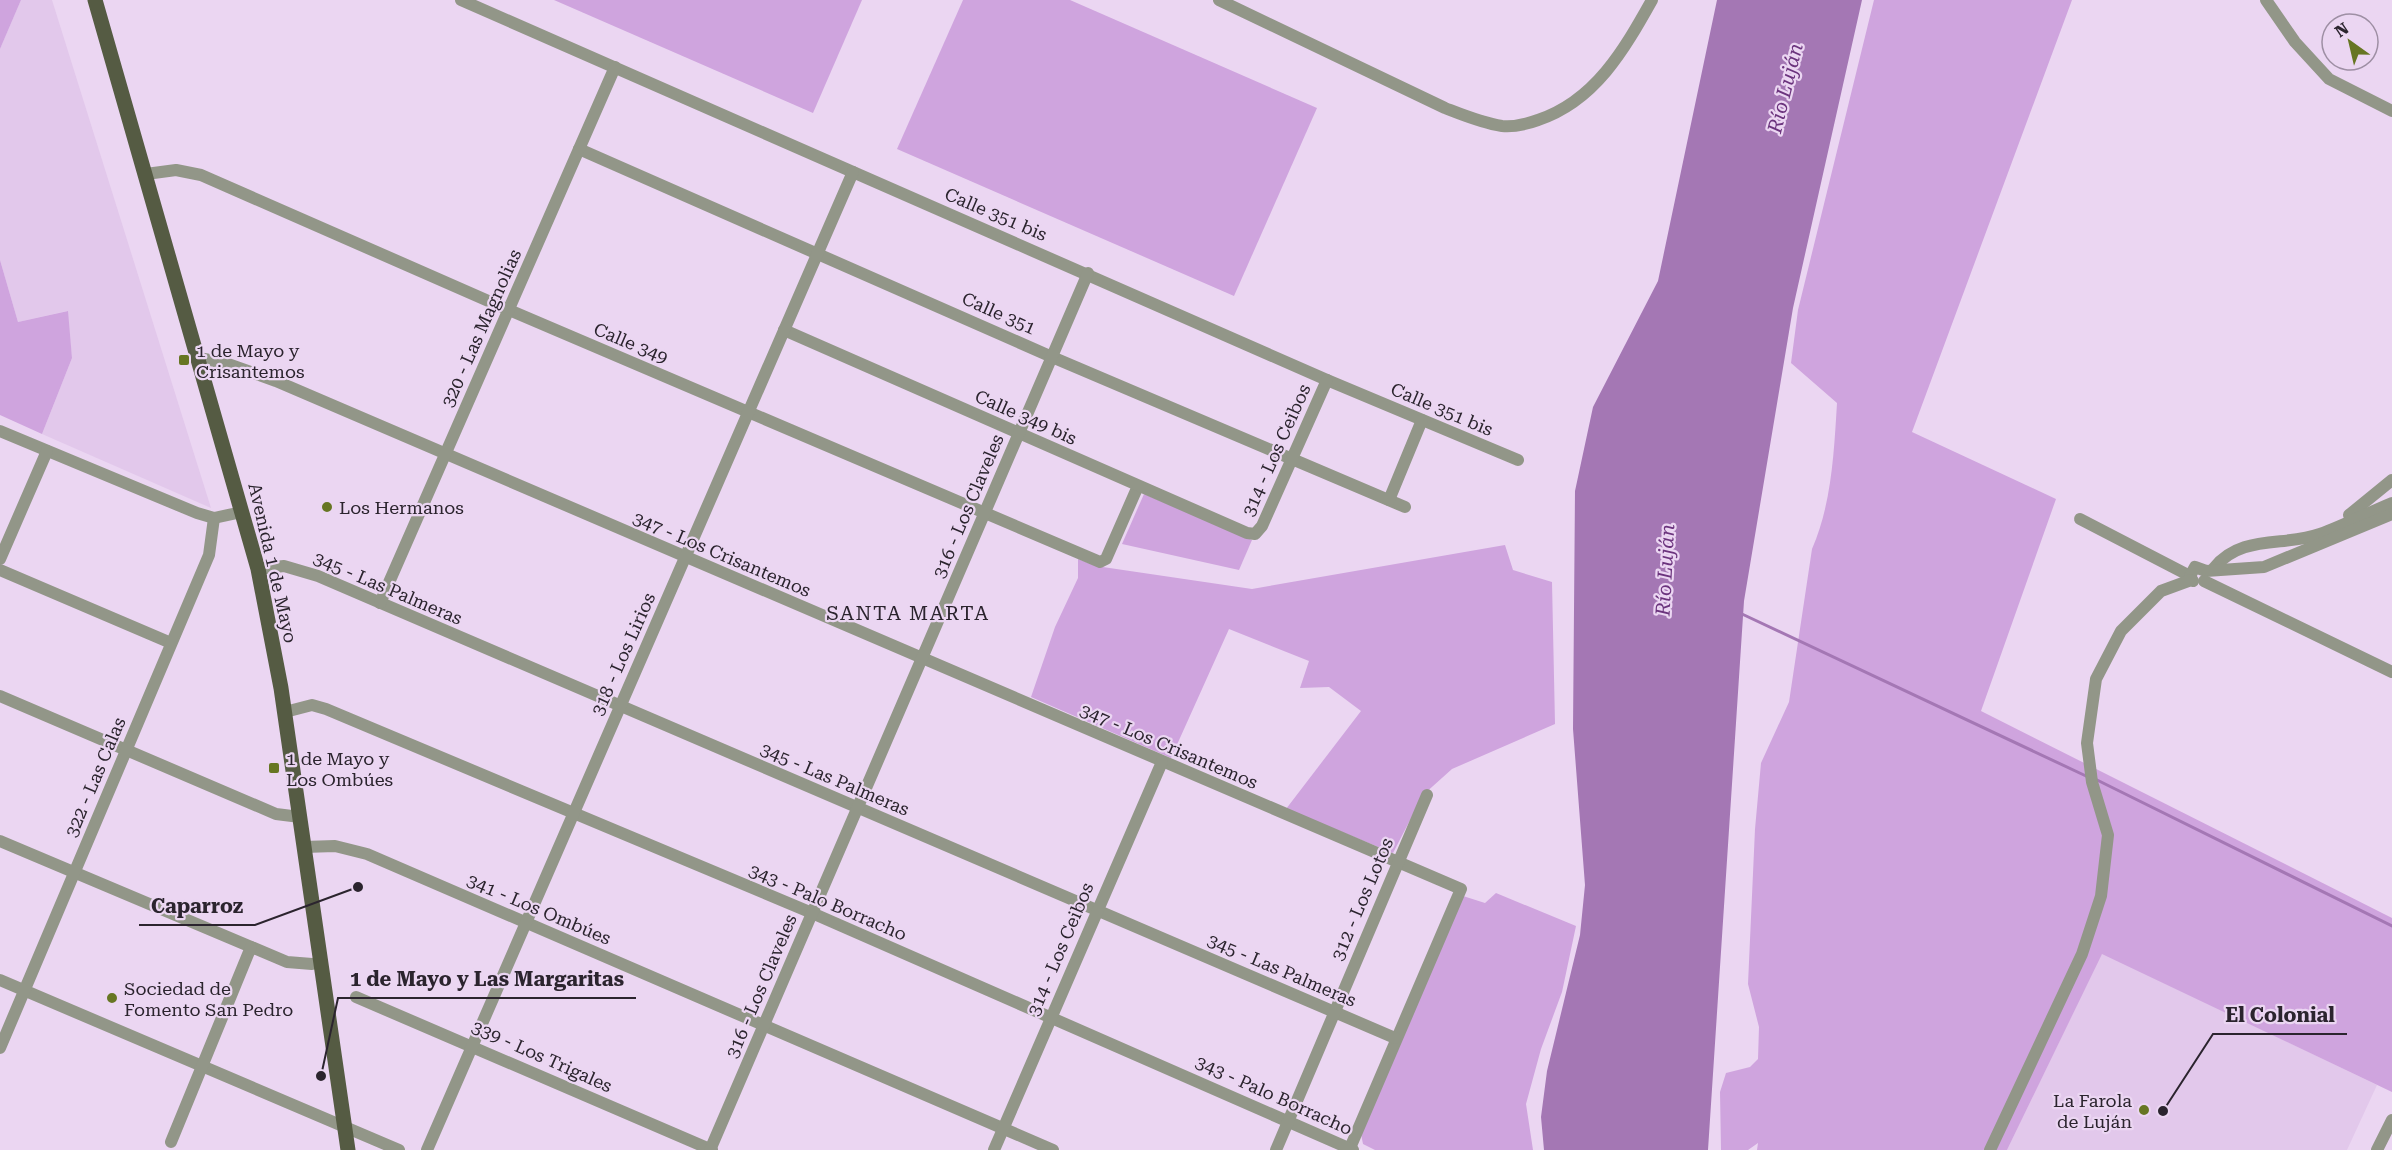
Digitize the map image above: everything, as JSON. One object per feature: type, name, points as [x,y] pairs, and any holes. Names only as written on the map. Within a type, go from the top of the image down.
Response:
[{"type":"main road","name":"Avenida 1 de Mayo","points":[[95,0],[258,569],[285,712],[348,1150]]},
{"type":"street","name":"Calle 351 bis","points":[[461,0],[1088,273],[1327,380],[1518,460]]},
{"type":"street","points":[[1220,0],[1444,108],[1480,121],[1504,126],[1528,123],[1556,114],[1580,98],[1619,57],[1652,0]]},
{"type":"street","points":[[2266,0],[2295,42],[2329,79],[2392,111]]},
{"type":"street","name":"320 - Las Magnolias","points":[[380,603],[615,68]]},
{"type":"street","name":"Calle 351","points":[[579,149],[818,252],[1052,357],[1405,507]]},
{"type":"street","name":"Calle 349","points":[[146,174],[176,170],[201,176],[1100,562],[1106,559],[1137,486]]},
{"type":"street","name":"318 - Los Lirios","points":[[427,1150],[852,172]]},
{"type":"street","name":"316 - Los Claveles","points":[[711,1150],[1088,273]]},
{"type":"street","name":"Calle 349 bis","points":[[784,330],[1137,486],[1247,533],[1255,534]]},
{"type":"street","name":"347 - Los Crisantemos","points":[[199,358],[225,363],[276,381],[922,660],[1461,889],[1395,1038]]},
{"type":"street","name":"314 - Los Ceibos","points":[[1255,534],[1262,526],[1327,380]]},
{"type":"street","points":[[1389,500],[1422,420]]},
{"type":"street","points":[[0,430],[214,518],[242,512]]},
{"type":"street","points":[[0,559],[47,451]]},
{"type":"street","points":[[2321,538],[2392,480]]},
{"type":"street","points":[[2201,575],[2264,567],[2392,502]]},
{"type":"street","points":[[1990,1150],[2082,954],[2102,896],[2108,835],[2091,778],[2087,743],[2096,679],[2121,631],[2161,591],[2201,575],[2234,551],[2247,545],[2321,538],[2392,514]]},
{"type":"street","name":"322 - Las Calas","points":[[0,1048],[209,555],[214,518]]},
{"type":"street","points":[[2080,519],[2201,575],[2392,672]]},
{"type":"street","name":"345 - Las Palmeras","points":[[258,569],[284,566],[318,576],[1395,1038]]},
{"type":"street","points":[[0,570],[171,643]]},
{"type":"street","points":[[0,696],[126,752],[276,814],[300,817]]},
{"type":"street","name":"343 - Palo Borracho","points":[[285,712],[312,705],[326,709],[573,815],[812,913],[1352,1149]]},
{"type":"street","name":"314 - Los Ceibos","points":[[994,1150],[1162,762]]},
{"type":"street","name":"312 - Los Lotos","points":[[1276,1150],[1426,795]]},
{"type":"street","points":[[0,841],[287,962],[312,964],[321,962]]},
{"type":"street","name":"341 - Los Ombúes","points":[[304,847],[335,846],[357,850],[1053,1150]]},
{"type":"street","points":[[171,1142],[251,947]]},
{"type":"street","points":[[0,980],[399,1150]]},
{"type":"street","name":"339 - Los Trigales","points":[[356,997],[711,1150]]},
{"type":"street","points":[[1352,1149],[1395,1038]]},
{"type":"street","points":[[2378,1150],[2392,1120]]},
{"type":"shaded area","points":[[0,0],[21,0],[0,49]]},
{"type":"shaded area","points":[[21,0],[52,0],[211,508],[42,434],[72,358],[67,311],[18,322],[0,260],[0,49]]},
{"type":"shaded area","points":[[554,0],[862,0],[813,113]]},
{"type":"shaded area","points":[[963,0],[1070,0],[1317,108],[1234,296],[897,149]]},
{"type":"shaded area","points":[[1874,0],[2072,0],[1912,432],[2056,499],[1981,711],[2392,918],[2392,1092],[2102,954],[2007,1150],[1757,1150],[1758,1143],[1748,1150],[1721,1150],[1720,1092],[1726,1073],[1750,1067],[1758,1059],[1759,1027],[1748,984],[1755,829],[1761,763],[1789,702],[1812,549],[1824,514],[1833,458],[1837,403],[1791,363],[1798,310]]},
{"type":"shaded area","points":[[0,260],[18,322],[68,311],[72,358],[42,434],[0,415]]},
{"type":"shaded area","points":[[1144,494],[1252,540],[1239,570],[1122,544]]},
{"type":"shaded area","points":[[1505,545],[1513,570],[1552,582],[1555,724],[1452,769],[1423,795],[1393,853],[1286,809],[1361,711],[1329,687],[1300,688],[1309,661],[1229,629],[1171,758],[1031,697],[1055,627],[1078,578],[1078,559],[1096,566],[1252,589]]},
{"type":"shaded area","points":[[1496,893],[1576,926],[1562,992],[1541,1049],[1526,1104],[1533,1150],[1375,1150],[1363,1144],[1361,1134],[1463,896],[1485,903]]},
{"type":"shaded area","points":[[2102,953],[2377,1085],[2347,1150],[2007,1150]]},
{"type":"water","name":"Río Luján","points":[[1717,0],[1862,0],[1793,308],[1744,601],[1708,1150],[1544,1150],[1541,1117],[1547,1071],[1580,935],[1585,885],[1573,729],[1575,491],[1593,407],[1658,281]]},
{"type":"waterway","points":[[1742,614],[2086,776]]},
{"type":"waterway","points":[[2095,779],[2392,926]]},
{"type":"place","name":"1 de Mayo y Crisantemos","points":[[184,360]]},
{"type":"place","name":"Los Hermanos","points":[[327,507]]},
{"type":"place","name":"1 de Mayo y Los Ombúes","points":[[274,768]]},
{"type":"place","name":"Caparroz","points":[[358,887]]},
{"type":"place","name":"Sociedad de Fomento San Pedro","points":[[112,998]]},
{"type":"place","name":"1 de Mayo y Las Margaritas","points":[[321,1076]]},
{"type":"place","name":"La Farola de Luján","points":[[2144,1110]]},
{"type":"place","name":"El Colonial","points":[[2163,1111]]},
{"type":"district","name":"SANTA MARTA","points":[[908,613]]}]
